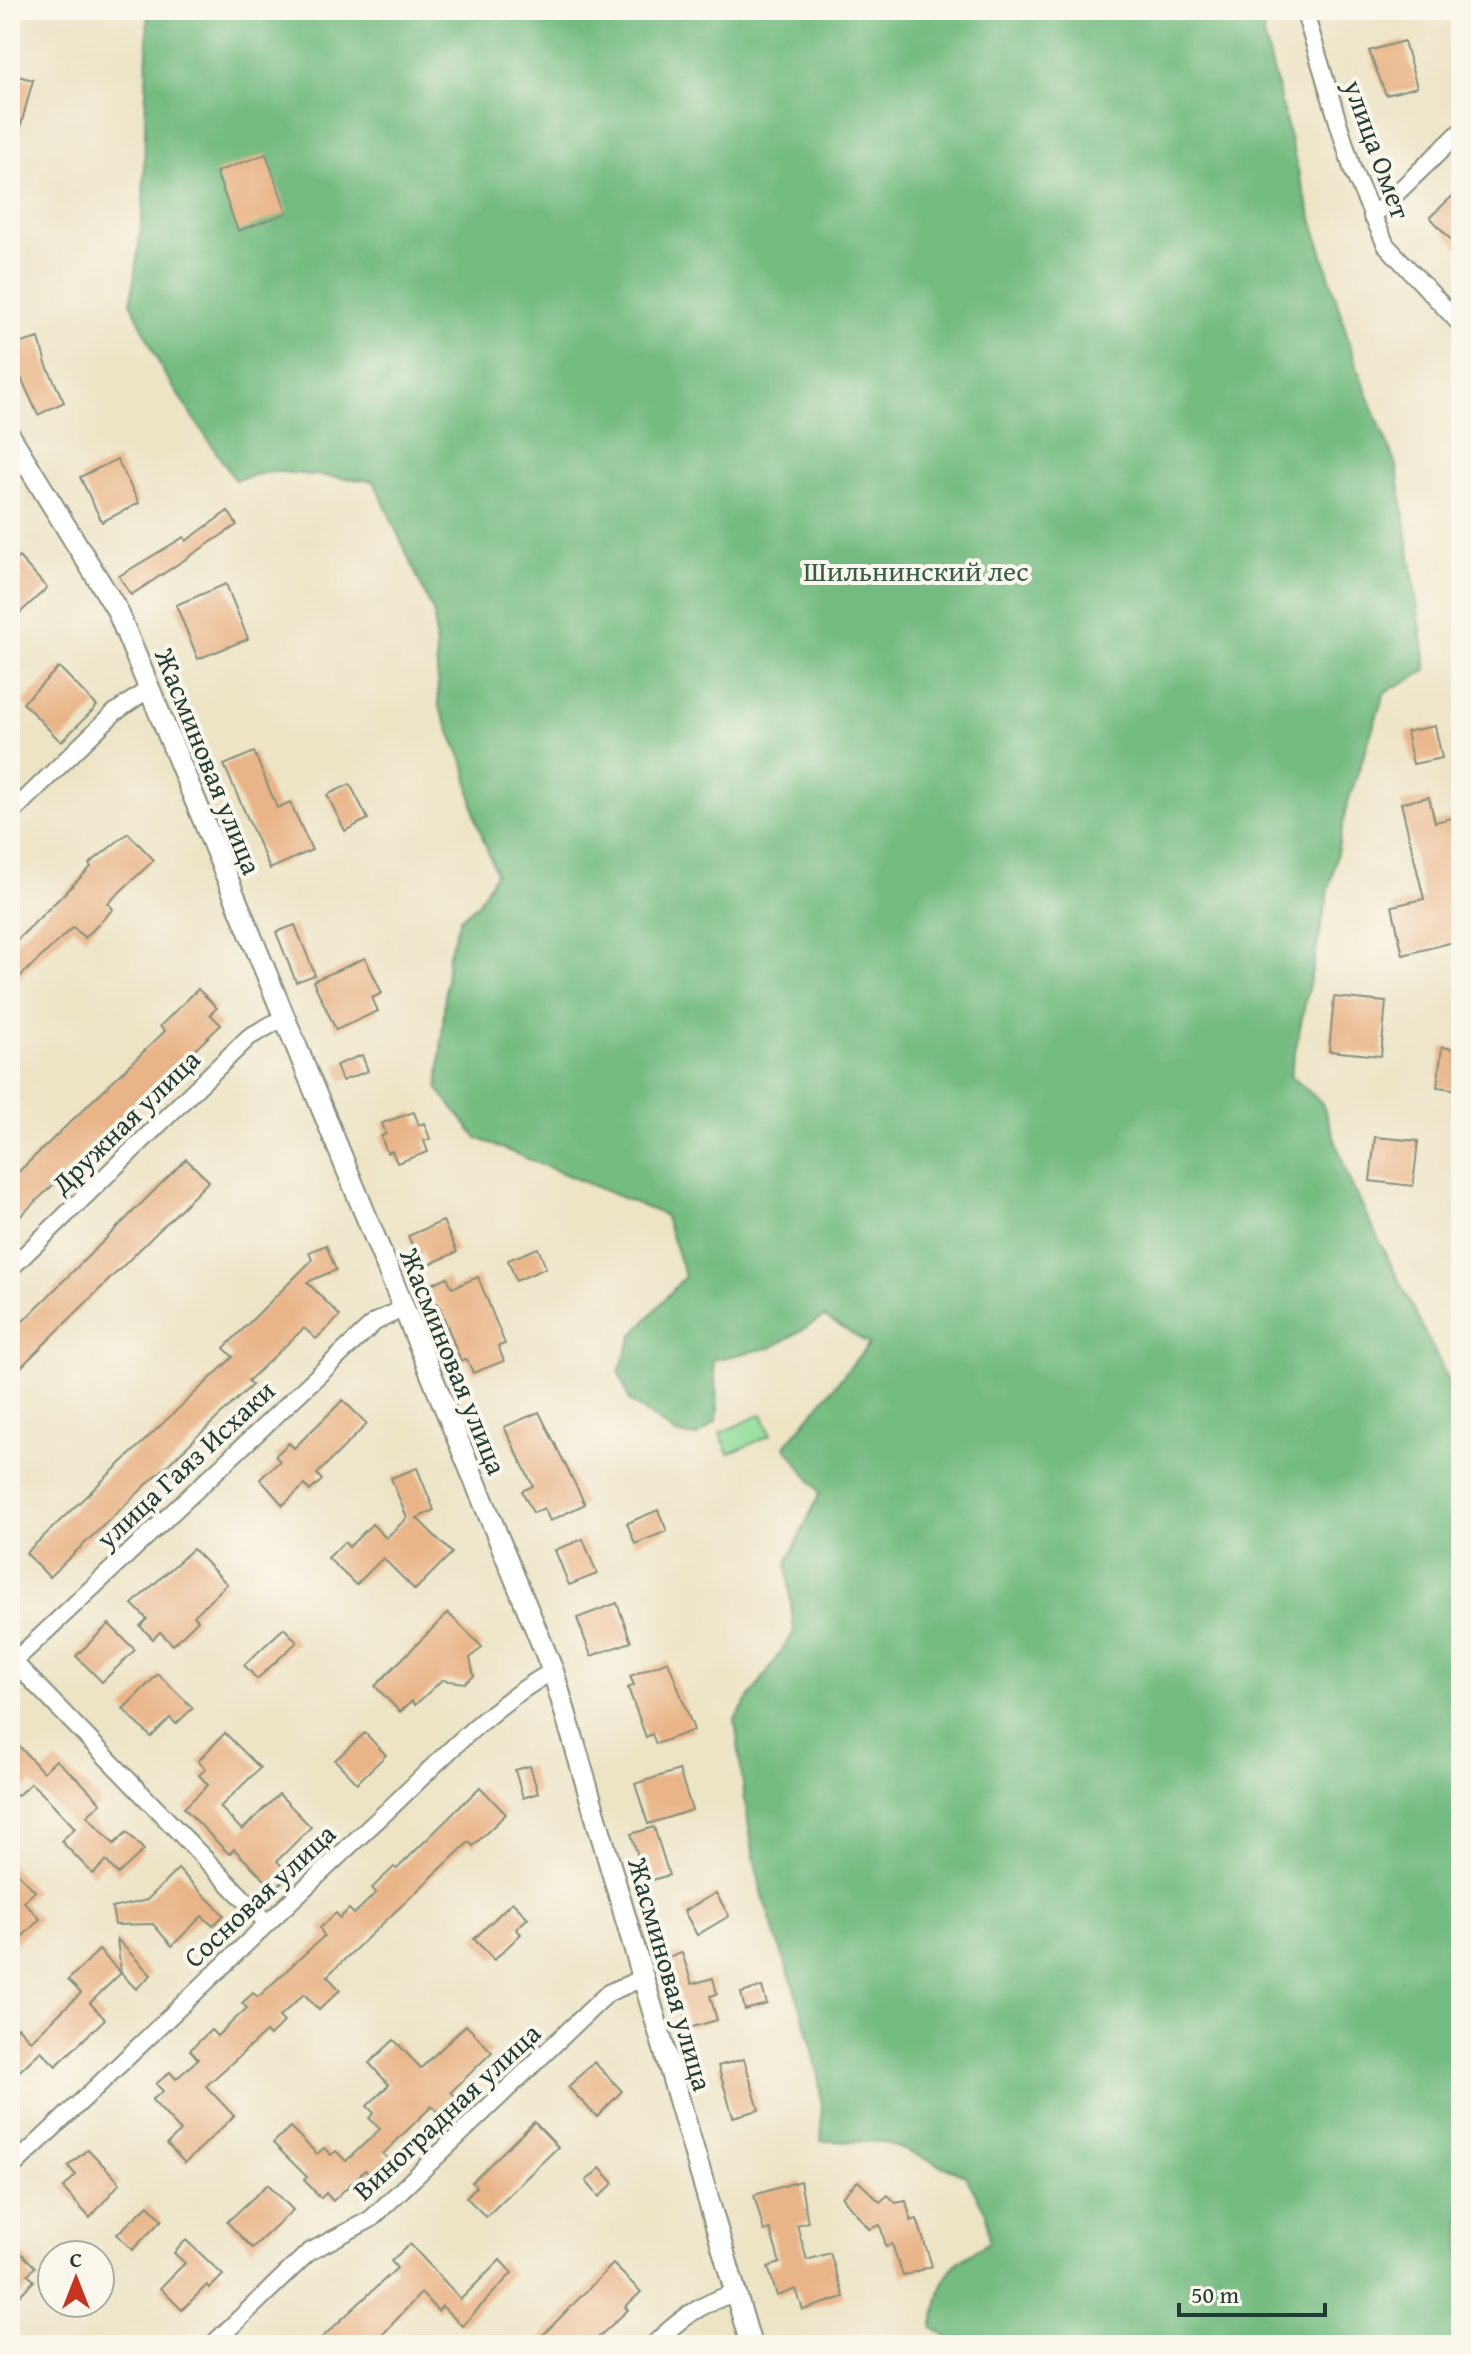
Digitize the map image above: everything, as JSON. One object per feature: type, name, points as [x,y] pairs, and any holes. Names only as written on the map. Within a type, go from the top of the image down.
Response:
[{"type":"street","name":"улица Омет","points":[[1304,10],[1353,171],[1372,217],[1386,245],[1461,325]]},
{"type":"street","points":[[1372,217],[1461,131]]},
{"type":"street","name":"Жасминовая улица","points":[[10,437],[109,595],[150,688],[553,1671],[751,2345]]},
{"type":"street","points":[[10,814],[114,713],[150,688]]},
{"type":"street","name":"Дружная улица","points":[[10,1269],[249,1037],[283,1018]]},
{"type":"street","name":"улица Гаяз Исхаки","points":[[12,1664],[364,1332],[375,1322],[402,1309]]},
{"type":"street","points":[[12,1664],[266,1922]]},
{"type":"street","name":"Сосновая улица","points":[[10,2169],[266,1922],[520,1690],[553,1671]]},
{"type":"street","name":"Виноградная улица","points":[[212,2345],[309,2252],[371,2219],[608,1993],[643,1978]]},
{"type":"street","points":[[653,2345],[681,2317],[706,2302],[735,2293]]},
{"type":"green space","name":"Шильнинский лес","points":[[148,10],[1258,10],[1300,178],[1356,365],[1397,468],[1427,671],[1385,692],[1347,805],[1290,1075],[1322,1103],[1351,1184],[1461,1405],[1461,2345],[952,2345],[945,2335],[932,2327],[943,2284],[953,2267],[989,2242],[986,2213],[965,2175],[885,2142],[821,2141],[822,2108],[818,2076],[802,2012],[756,1867],[735,1719],[794,1632],[787,1563],[820,1493],[785,1446],[869,1344],[824,1317],[773,1347],[713,1360],[718,1409],[716,1422],[696,1437],[676,1434],[630,1401],[619,1372],[633,1335],[685,1276],[664,1215],[477,1138],[438,1089],[448,957],[460,918],[477,905],[496,873],[476,820],[465,766],[439,707],[434,614],[374,481],[272,471],[235,480],[163,372],[131,302],[143,214]]},
{"type":"green space","points":[[762,1414],[771,1435],[729,1454],[720,1433]]},
{"type":"building","points":[[1404,41],[1417,87],[1386,95],[1369,51]]},
{"type":"building","points":[[10,74],[33,80],[15,147],[10,146]]},
{"type":"building","points":[[266,154],[287,213],[238,231],[216,172]]},
{"type":"building","points":[[1461,188],[1461,251],[1430,217]]},
{"type":"building","points":[[39,338],[46,364],[64,402],[38,415],[10,354],[10,346]]},
{"type":"building","points":[[117,459],[139,503],[102,522],[80,477]]},
{"type":"building","points":[[228,511],[237,525],[131,595],[119,576],[184,537],[186,541]]},
{"type":"building","points":[[19,557],[47,588],[10,622],[10,565]]},
{"type":"building","points":[[226,584],[248,639],[198,659],[176,605]]},
{"type":"building","points":[[59,667],[97,706],[61,742],[23,703]]},
{"type":"building","points":[[1435,726],[1442,758],[1413,764],[1406,732]]},
{"type":"building","points":[[254,752],[277,808],[290,802],[312,850],[270,869],[224,765]]},
{"type":"building","points":[[350,784],[368,819],[345,831],[327,795]]},
{"type":"building","points":[[1429,797],[1435,822],[1461,816],[1461,940],[1403,955],[1392,906],[1424,899],[1401,803]]},
{"type":"building","points":[[128,833],[154,860],[108,903],[113,909],[85,938],[73,927],[10,986],[10,947],[91,867],[89,864]]},
{"type":"building","points":[[295,925],[315,975],[296,982],[276,932]]},
{"type":"building","points":[[365,958],[382,993],[372,998],[378,1011],[336,1030],[313,981]]},
{"type":"building","points":[[198,989],[217,1008],[210,1014],[221,1025],[10,1226],[10,1180],[165,1031],[160,1026]]},
{"type":"building","points":[[1334,997],[1386,1002],[1381,1056],[1329,1051]]},
{"type":"building","points":[[1442,1047],[1461,1050],[1461,1090],[1437,1087]]},
{"type":"building","points":[[362,1055],[368,1071],[342,1081],[336,1065]]},
{"type":"building","points":[[414,1112],[419,1125],[424,1123],[430,1139],[424,1141],[428,1152],[397,1163],[392,1151],[387,1153],[381,1136],[386,1134],[382,1123]]},
{"type":"building","points":[[1375,1137],[1418,1141],[1413,1186],[1370,1181]]},
{"type":"building","points":[[186,1159],[209,1181],[19,1369],[10,1360],[10,1334]]},
{"type":"building","points":[[443,1221],[457,1252],[428,1265],[422,1252],[416,1254],[408,1236]]},
{"type":"building","points":[[326,1245],[336,1270],[307,1282],[340,1316],[316,1339],[304,1328],[248,1381],[252,1385],[49,1577],[26,1553],[233,1357],[224,1348],[312,1260],[309,1252]]},
{"type":"building","points":[[538,1248],[546,1268],[516,1281],[508,1260]]},
{"type":"building","points":[[447,1277],[452,1288],[478,1277],[505,1344],[498,1346],[504,1361],[473,1373],[467,1359],[461,1361],[438,1303],[429,1307],[421,1289]]},
{"type":"building","points":[[343,1400],[367,1424],[317,1474],[322,1480],[310,1491],[305,1485],[283,1505],[260,1479],[280,1461],[275,1456],[289,1443],[294,1448]]},
{"type":"building","points":[[539,1412],[585,1504],[550,1521],[544,1508],[533,1513],[522,1491],[533,1486],[504,1427]]},
{"type":"building","points":[[417,1468],[434,1510],[417,1518],[452,1553],[415,1590],[383,1558],[356,1585],[328,1558],[344,1542],[349,1547],[372,1524],[386,1538],[407,1518],[391,1478]]},
{"type":"building","points":[[658,1510],[667,1531],[635,1544],[627,1523]]},
{"type":"building","points":[[583,1539],[597,1574],[569,1585],[555,1550]]},
{"type":"building","points":[[193,1549],[227,1584],[194,1616],[198,1620],[173,1645],[160,1632],[153,1639],[140,1626],[147,1619],[132,1604]]},
{"type":"building","points":[[617,1603],[631,1642],[591,1656],[577,1618]]},
{"type":"building","points":[[448,1613],[482,1647],[470,1658],[474,1676],[465,1683],[442,1680],[415,1705],[412,1701],[400,1712],[375,1686]]},
{"type":"building","points":[[109,1624],[135,1650],[102,1682],[76,1656]]},
{"type":"building","points":[[284,1628],[297,1642],[257,1679],[244,1665]]},
{"type":"building","points":[[668,1661],[694,1730],[656,1744],[652,1734],[646,1737],[628,1688],[634,1685],[630,1676]]},
{"type":"building","points":[[158,1674],[193,1708],[176,1724],[170,1718],[151,1737],[123,1709]]},
{"type":"building","points":[[225,1733],[260,1768],[220,1807],[242,1830],[279,1794],[311,1827],[277,1861],[290,1875],[274,1889],[234,1849],[229,1854],[184,1808],[208,1785],[199,1775],[206,1769],[198,1761]]},
{"type":"building","points":[[365,1733],[386,1755],[357,1783],[335,1760]]},
{"type":"building","points":[[10,1736],[43,1772],[56,1760],[82,1783],[101,1803],[87,1816],[114,1844],[127,1832],[144,1850],[118,1874],[106,1861],[93,1874],[61,1841],[75,1828],[49,1800],[31,1783],[17,1796],[10,1789]]},
{"type":"building","points":[[530,1766],[538,1793],[523,1798],[515,1770]]},
{"type":"building","points":[[679,1770],[692,1810],[648,1824],[635,1784]]},
{"type":"building","points":[[480,1787],[506,1814],[473,1846],[469,1842],[327,1976],[340,1990],[319,2010],[304,1994],[279,2017],[284,2022],[270,2036],[266,2032],[206,2086],[234,2116],[185,2163],[167,2144],[181,2131],[152,2100],[163,2091],[156,2084],[170,2072],[176,2079],[198,2059],[190,2050],[211,2030],[217,2036],[247,2008],[242,2003],[253,1993],[258,1997],[324,1936],[320,1928],[336,1913],[340,1918],[349,1909],[354,1914],[376,1893],[372,1888],[394,1867],[397,1869]]},
{"type":"building","points":[[654,1827],[669,1875],[646,1882],[631,1834]]},
{"type":"building","points":[[10,1865],[35,1891],[24,1902],[40,1919],[10,1949]]},
{"type":"building","points":[[178,1869],[224,1915],[213,1926],[202,1916],[172,1946],[153,1924],[115,1925],[112,1908],[147,1900]]},
{"type":"building","points":[[716,1893],[729,1916],[697,1935],[684,1911]]},
{"type":"building","points":[[512,1902],[528,1918],[516,1929],[521,1934],[494,1960],[474,1939]]},
{"type":"building","points":[[117,1939],[151,1975],[136,1989],[121,1973]]},
{"type":"building","points":[[99,1950],[121,1973],[90,2003],[105,2019],[56,2066],[41,2051],[10,2080],[10,2035],[18,2027],[31,2041],[81,1993],[68,1980]]},
{"type":"building","points":[[682,1953],[692,1984],[713,1978],[717,1994],[710,1996],[717,2020],[689,2028],[667,1957]]},
{"type":"building","points":[[762,1987],[767,2004],[745,2010],[741,1993]]},
{"type":"building","points":[[466,2025],[492,2052],[451,2092],[463,2104],[446,2120],[432,2106],[383,2154],[395,2166],[377,2183],[365,2170],[333,2201],[326,2193],[321,2198],[304,2180],[307,2177],[273,2143],[290,2127],[317,2154],[324,2148],[331,2155],[336,2151],[346,2161],[380,2129],[369,2118],[374,2113],[367,2106],[389,2085],[369,2063],[394,2040],[421,2068]]},
{"type":"building","points":[[744,2059],[759,2110],[733,2117],[718,2066]]},
{"type":"building","points":[[594,2062],[622,2091],[597,2117],[568,2087]]},
{"type":"building","points":[[534,2122],[558,2147],[486,2217],[466,2197],[476,2187],[472,2182]]},
{"type":"building","points":[[88,2149],[120,2183],[90,2218],[63,2188],[76,2175],[68,2166]]},
{"type":"building","points":[[600,2168],[614,2183],[599,2197],[586,2181]]},
{"type":"building","points":[[800,2181],[808,2222],[797,2225],[807,2260],[830,2253],[844,2297],[803,2310],[796,2289],[777,2296],[768,2267],[780,2263],[770,2229],[764,2231],[754,2195]]},
{"type":"building","points":[[858,2181],[880,2202],[888,2195],[896,2203],[906,2201],[911,2221],[917,2219],[932,2266],[903,2276],[892,2244],[886,2246],[880,2225],[869,2229],[842,2197]]},
{"type":"building","points":[[268,2184],[293,2210],[252,2248],[227,2222]]},
{"type":"building","points":[[148,2205],[162,2220],[132,2250],[117,2234]]},
{"type":"building","points":[[186,2240],[223,2275],[210,2288],[207,2285],[182,2310],[160,2288],[185,2263],[174,2253]]},
{"type":"building","points":[[10,2242],[35,2267],[28,2274],[34,2281],[10,2305]]},
{"type":"building","points":[[410,2244],[461,2299],[500,2260],[512,2273],[462,2326],[442,2306],[438,2311],[421,2293],[373,2345],[314,2345],[397,2268],[391,2261]]},
{"type":"building","points":[[613,2264],[641,2292],[625,2307],[628,2310],[590,2345],[533,2345]]}]
